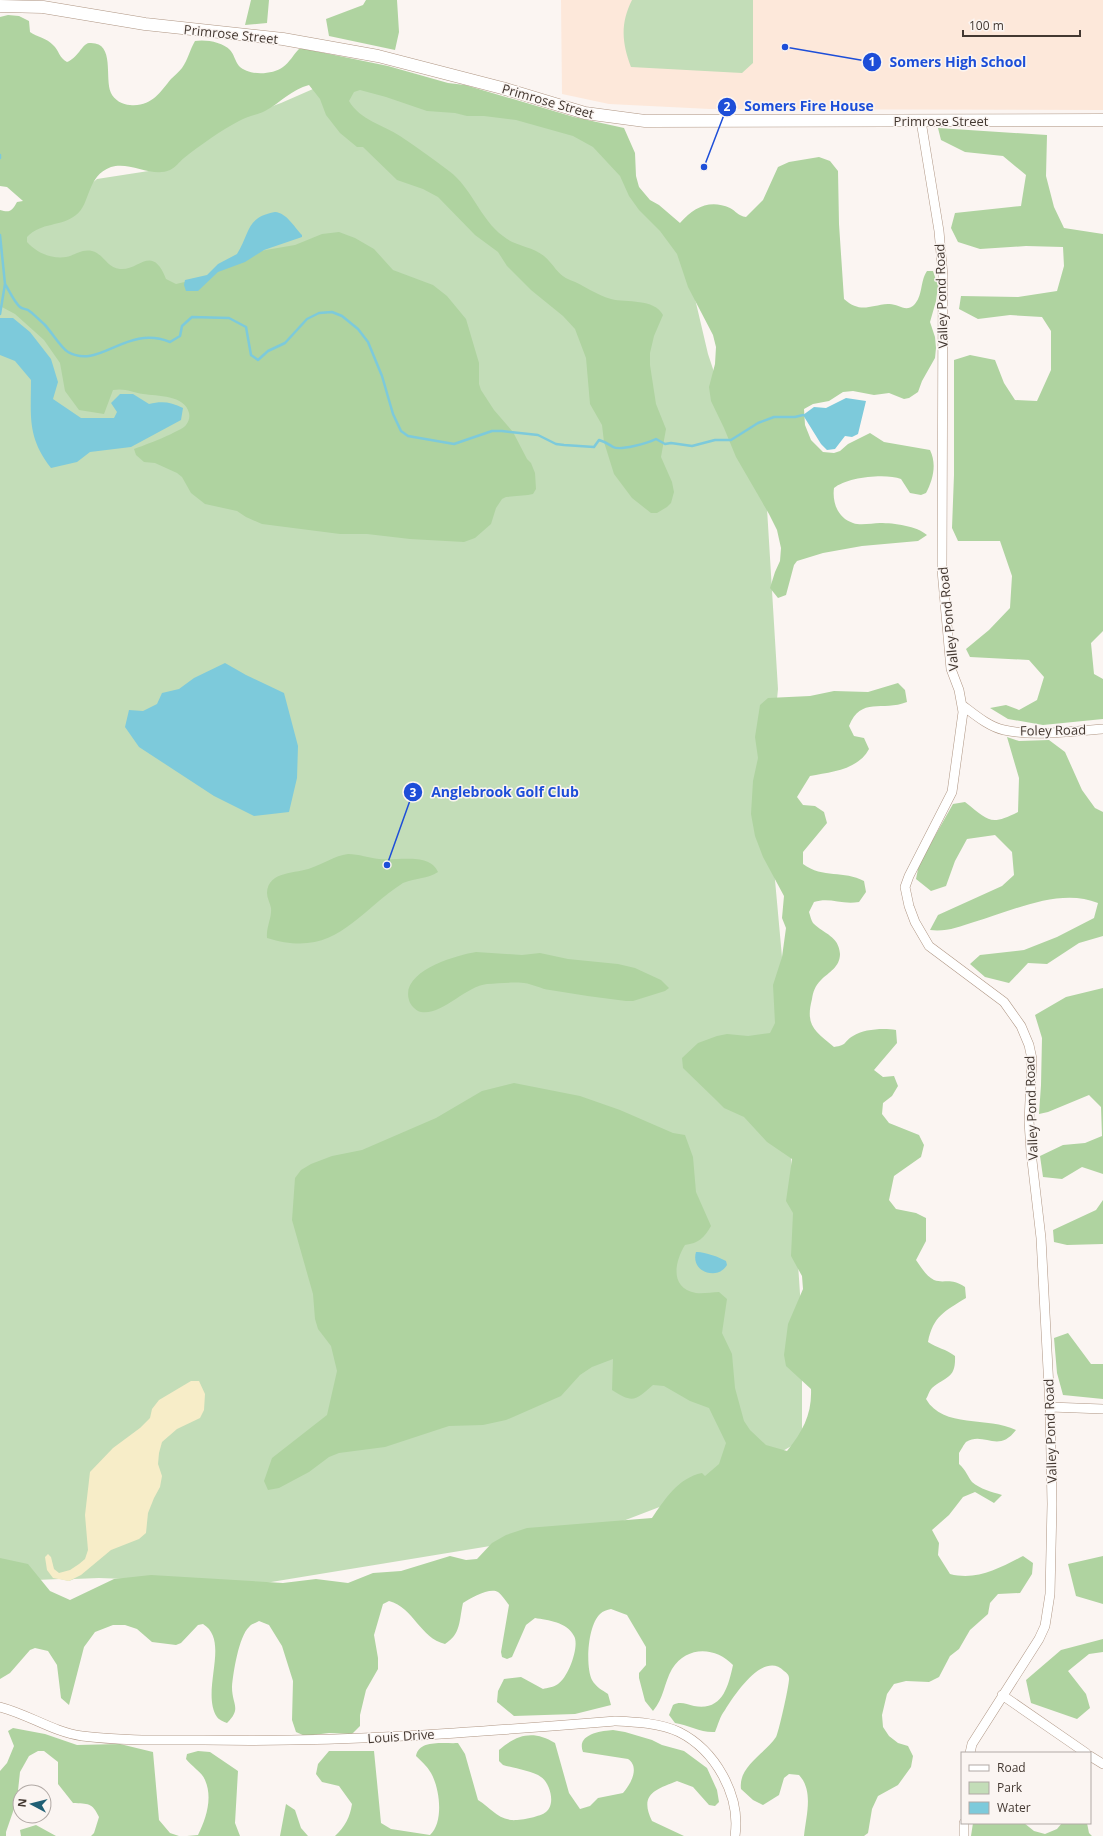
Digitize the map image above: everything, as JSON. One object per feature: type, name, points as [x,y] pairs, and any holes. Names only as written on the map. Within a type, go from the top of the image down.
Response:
[{"type":"main road","name":"Primrose Street","points":[[0,6],[43,7],[145,24],[283,39],[378,56],[502,88],[585,113],[614,118],[645,121],[836,119],[921,121],[1103,120]]},
{"type":"street","name":"Valley Pond Road","points":[[921,121],[939,231],[943,276],[942,570],[951,669],[959,690],[963,712],[952,792],[905,886],[915,922],[929,946],[1004,1002],[1021,1026],[1029,1045],[1032,1075],[1029,1121],[1041,1238],[1050,1407],[1052,1504],[1050,1594],[1045,1626],[1039,1639],[972,1744],[970,1752]]},
{"type":"street","name":"Foley Road","points":[[962,705],[980,718],[1003,730],[1032,733],[1103,729]]},
{"type":"street","points":[[1050,1407],[1103,1409]]},
{"type":"street","points":[[1002,1695],[1085,1752]]},
{"type":"street","name":"Louis Drive","points":[[0,1707],[12,1710],[60,1730],[81,1736],[133,1739],[275,1742],[377,1738],[616,1722],[638,1722],[678,1731],[693,1740],[707,1753],[720,1770],[731,1793],[736,1828],[735,1836]]},
{"type":"street","points":[[1091,1757],[1103,1764]]},
{"type":"street","points":[[964,1824],[964,1836]]},
{"type":"shaded area","points":[[561,0],[1103,0],[1103,110],[710,109],[609,104],[562,94]]},
{"type":"green space","points":[[251,0],[269,0],[267,23],[245,25]]},
{"type":"green space","points":[[366,0],[397,0],[399,32],[395,50],[329,36],[326,19],[363,5]]},
{"type":"green space","points":[[632,0],[753,0],[753,63],[742,73],[631,67],[624,42],[624,25]]},
{"type":"green space","points":[[8,15],[19,16],[29,21],[30,32],[51,43],[62,58],[67,62],[71,60],[86,44],[97,44],[103,48],[108,62],[109,86],[112,96],[116,100],[127,105],[144,104],[155,98],[182,68],[195,41],[204,40],[218,43],[227,47],[239,66],[249,72],[267,73],[278,70],[287,63],[299,49],[305,49],[388,66],[448,83],[465,85],[574,117],[624,128],[635,153],[636,176],[639,187],[650,200],[659,205],[680,223],[685,217],[697,209],[703,206],[716,204],[730,208],[741,216],[746,217],[763,200],[778,167],[789,162],[819,157],[830,161],[838,171],[839,224],[844,299],[850,304],[866,308],[892,304],[908,308],[914,305],[917,301],[923,279],[927,271],[933,271],[938,286],[936,301],[930,322],[935,337],[936,348],[935,358],[922,381],[918,392],[909,398],[904,399],[889,393],[874,395],[853,391],[843,392],[829,401],[813,404],[804,409],[805,425],[811,440],[823,452],[834,453],[840,451],[848,444],[870,433],[884,442],[930,450],[934,466],[931,483],[926,493],[921,495],[910,493],[901,479],[886,476],[867,477],[848,481],[834,488],[834,499],[837,509],[843,518],[848,521],[859,524],[898,524],[917,529],[927,535],[918,541],[862,546],[823,553],[797,561],[794,565],[786,595],[778,598],[770,588],[780,561],[781,548],[777,530],[736,457],[711,401],[709,387],[715,364],[716,347],[713,335],[688,287],[677,254],[660,231],[639,210],[629,196],[620,176],[593,147],[573,136],[516,120],[427,111],[360,90],[354,92],[349,101],[359,113],[372,122],[400,136],[449,171],[464,186],[488,221],[507,239],[534,250],[544,256],[562,276],[600,295],[611,299],[647,304],[659,310],[663,315],[654,336],[650,353],[650,365],[656,404],[666,429],[661,457],[672,482],[674,492],[671,503],[667,507],[657,513],[651,513],[632,498],[614,474],[604,442],[602,425],[590,404],[586,358],[575,329],[563,316],[531,290],[507,266],[498,252],[475,235],[438,197],[423,189],[397,180],[363,147],[357,147],[340,133],[326,115],[320,99],[309,85],[297,90],[265,111],[242,119],[226,128],[197,148],[170,170],[156,172],[126,166],[118,166],[111,167],[103,171],[93,183],[81,210],[76,215],[70,219],[38,229],[27,237],[27,242],[40,252],[55,257],[66,257],[82,251],[92,251],[100,255],[112,266],[120,269],[127,269],[145,261],[150,261],[156,263],[161,268],[166,279],[176,284],[214,275],[217,270],[260,251],[295,245],[322,234],[339,232],[355,238],[374,249],[393,270],[433,285],[447,296],[466,319],[479,363],[479,384],[481,390],[494,410],[513,432],[527,459],[531,463],[535,473],[536,489],[533,494],[506,497],[502,499],[496,508],[491,524],[475,538],[464,542],[410,539],[367,534],[340,534],[262,524],[237,511],[205,504],[191,493],[182,477],[177,473],[155,463],[144,462],[136,455],[134,449],[183,428],[188,422],[189,414],[186,407],[182,403],[163,396],[125,390],[113,390],[104,414],[79,410],[65,391],[60,363],[44,340],[15,314],[0,306],[0,210],[10,210],[17,202],[23,201],[7,187],[0,186],[0,17]]},
{"type":"green space","points":[[396,76],[612,147],[685,256],[708,354],[744,462],[766,492],[778,689],[771,761],[770,825],[782,957],[777,1055],[790,1143],[802,1324],[802,1440],[735,1478],[623,1521],[527,1540],[259,1584],[99,1578],[74,1579],[69,1581],[60,1579],[11,1581],[0,1575],[0,247],[52,217],[97,179],[168,168],[221,125],[281,103],[329,82]]},
{"type":"green space","points":[[938,128],[1047,135],[1046,176],[1054,207],[1064,228],[1103,234],[1103,631],[1091,643],[1094,674],[1103,679],[1103,719],[1043,725],[1008,719],[990,708],[1006,705],[1019,710],[1037,700],[1044,677],[1029,660],[970,657],[966,649],[989,630],[1010,608],[1012,576],[1000,541],[958,541],[952,528],[954,475],[954,360],[970,355],[995,360],[1004,383],[1015,400],[1037,401],[1051,370],[1051,331],[1042,317],[1010,315],[978,319],[959,309],[961,296],[1018,297],[1057,291],[1064,266],[1063,247],[1026,246],[980,249],[958,242],[951,228],[955,213],[1021,206],[1026,175],[1003,156],[965,152],[941,140]]},
{"type":"green space","points":[[898,683],[905,690],[907,702],[898,705],[873,706],[866,708],[854,717],[849,726],[854,736],[864,738],[869,749],[864,756],[858,762],[843,769],[810,776],[797,797],[803,805],[815,806],[824,812],[827,823],[803,852],[803,864],[818,871],[849,876],[864,881],[866,892],[859,902],[847,903],[825,900],[814,902],[809,912],[813,923],[837,943],[840,954],[840,959],[836,966],[821,980],[815,989],[810,1008],[810,1016],[813,1027],[834,1047],[844,1044],[853,1036],[868,1030],[896,1030],[897,1043],[874,1070],[883,1077],[894,1076],[898,1086],[892,1096],[883,1103],[882,1114],[889,1123],[919,1135],[924,1145],[921,1157],[894,1176],[889,1200],[896,1209],[916,1213],[926,1218],[926,1241],[916,1260],[926,1274],[934,1280],[952,1281],[965,1287],[966,1298],[941,1315],[930,1333],[928,1342],[955,1356],[955,1363],[952,1373],[932,1388],[926,1399],[943,1415],[993,1423],[1016,1430],[1009,1437],[1003,1440],[973,1439],[966,1442],[963,1446],[959,1453],[959,1464],[972,1482],[982,1488],[1002,1495],[994,1503],[975,1492],[963,1497],[949,1515],[932,1530],[939,1543],[938,1555],[950,1574],[960,1576],[979,1575],[997,1569],[1023,1556],[1033,1563],[1032,1574],[1020,1593],[998,1594],[990,1603],[988,1614],[970,1630],[959,1649],[950,1656],[939,1677],[929,1682],[906,1681],[894,1684],[887,1694],[882,1715],[883,1727],[889,1736],[898,1743],[908,1746],[913,1756],[911,1767],[898,1785],[878,1796],[872,1809],[868,1833],[864,1836],[804,1836],[808,1796],[804,1781],[799,1775],[789,1774],[784,1778],[779,1795],[763,1805],[753,1800],[741,1789],[741,1781],[748,1767],[776,1737],[789,1682],[789,1676],[786,1673],[776,1666],[768,1666],[759,1670],[743,1685],[723,1712],[715,1732],[705,1731],[675,1723],[669,1715],[673,1705],[681,1703],[704,1707],[711,1705],[722,1696],[729,1682],[733,1665],[726,1659],[710,1652],[693,1652],[685,1656],[678,1661],[672,1669],[662,1696],[653,1711],[645,1701],[639,1678],[639,1673],[646,1665],[646,1647],[627,1615],[611,1609],[602,1612],[596,1619],[590,1636],[588,1655],[592,1680],[597,1686],[608,1694],[611,1705],[575,1714],[514,1716],[497,1702],[498,1691],[504,1679],[521,1677],[543,1689],[553,1687],[562,1681],[572,1662],[575,1641],[571,1631],[557,1622],[535,1618],[526,1625],[512,1657],[507,1659],[502,1657],[501,1652],[509,1605],[498,1592],[495,1591],[480,1594],[463,1603],[457,1631],[445,1644],[436,1641],[429,1636],[405,1610],[398,1605],[389,1601],[383,1604],[374,1635],[378,1658],[378,1669],[366,1690],[360,1715],[360,1726],[352,1734],[329,1733],[305,1736],[296,1732],[292,1720],[293,1681],[282,1646],[269,1625],[259,1621],[251,1625],[245,1632],[239,1646],[232,1687],[235,1710],[232,1718],[227,1723],[218,1718],[213,1706],[212,1681],[215,1642],[211,1632],[203,1624],[198,1625],[181,1643],[176,1645],[152,1642],[137,1629],[125,1625],[113,1625],[95,1632],[84,1647],[69,1705],[61,1698],[57,1665],[48,1651],[35,1648],[30,1650],[10,1673],[0,1679],[0,1558],[28,1564],[50,1591],[70,1600],[114,1579],[151,1575],[283,1583],[316,1579],[348,1583],[373,1573],[401,1571],[450,1556],[466,1560],[477,1559],[492,1543],[506,1535],[527,1528],[652,1518],[667,1497],[679,1484],[686,1479],[702,1473],[705,1476],[719,1464],[726,1443],[709,1408],[690,1401],[664,1386],[653,1385],[638,1397],[630,1399],[619,1394],[612,1390],[613,1359],[592,1367],[580,1375],[561,1396],[506,1420],[483,1425],[449,1426],[385,1447],[339,1453],[329,1457],[309,1472],[279,1488],[268,1490],[264,1481],[272,1458],[327,1415],[337,1371],[331,1346],[318,1329],[315,1319],[313,1294],[292,1220],[295,1178],[301,1170],[311,1164],[332,1156],[362,1150],[436,1118],[482,1091],[514,1083],[580,1096],[620,1110],[673,1133],[685,1135],[693,1157],[696,1192],[711,1226],[701,1239],[694,1243],[685,1245],[678,1259],[678,1280],[682,1286],[688,1290],[696,1293],[719,1292],[727,1299],[722,1333],[732,1354],[735,1388],[744,1421],[750,1430],[766,1445],[787,1451],[802,1429],[808,1414],[811,1398],[811,1389],[786,1366],[784,1355],[788,1324],[803,1289],[802,1276],[791,1256],[793,1213],[786,1201],[792,1159],[767,1142],[744,1117],[724,1108],[683,1068],[682,1058],[698,1043],[727,1034],[748,1036],[770,1033],[775,1023],[773,985],[782,957],[786,928],[782,918],[784,896],[763,857],[755,836],[751,814],[753,781],[758,758],[755,737],[760,705],[768,698],[810,696],[834,691],[868,692]]},
{"type":"green space","points":[[1007,737],[1019,741],[1049,740],[1065,752],[1082,790],[1095,808],[1103,812],[1103,936],[1079,943],[1047,964],[1028,963],[1009,983],[985,977],[970,964],[980,955],[1024,950],[1057,937],[1094,918],[1098,903],[1083,899],[1052,899],[1036,902],[952,929],[930,930],[938,915],[1002,886],[1014,875],[1012,852],[995,835],[967,839],[955,861],[946,886],[931,891],[916,879],[919,864],[953,804],[965,802],[979,814],[995,820],[1018,812],[1019,778]]},
{"type":"green space","points":[[348,854],[379,859],[421,860],[434,866],[438,872],[430,876],[403,883],[356,920],[327,938],[310,943],[290,943],[267,938],[271,908],[267,893],[272,880],[284,874],[305,870],[338,856]]},
{"type":"green space","points":[[476,952],[522,955],[540,953],[568,959],[618,964],[635,968],[661,980],[669,988],[665,991],[633,1001],[626,1001],[547,989],[524,983],[496,983],[479,986],[437,1010],[421,1012],[412,1006],[409,1000],[409,990],[413,981],[421,973],[444,961]]},
{"type":"green space","points":[[1103,988],[1103,1174],[1082,1167],[1062,1179],[1043,1177],[1040,1156],[1063,1145],[1085,1143],[1102,1136],[1101,1107],[1089,1095],[1048,1112],[1039,1114],[1042,1038],[1035,1015],[1066,997]]},
{"type":"green space","points":[[1103,1200],[1103,1244],[1067,1245],[1054,1242],[1053,1230],[1096,1210]]},
{"type":"green space","points":[[1068,1333],[1091,1364],[1103,1364],[1103,1399],[1063,1395],[1057,1373],[1054,1338]]},
{"type":"green space","points":[[1103,1556],[1103,1604],[1076,1596],[1068,1564]]},
{"type":"green space","points":[[1103,1639],[1103,1652],[1089,1654],[1068,1671],[1086,1694],[1090,1708],[1077,1719],[1031,1703],[1026,1680],[1061,1650]]},
{"type":"green space","points":[[13,1728],[45,1734],[77,1745],[120,1744],[153,1752],[159,1820],[170,1833],[179,1836],[91,1836],[94,1833],[99,1817],[96,1812],[92,1806],[73,1803],[58,1784],[58,1762],[44,1751],[38,1751],[29,1756],[20,1772],[19,1784],[12,1784],[12,1815],[6,1836],[0,1836],[0,1771],[7,1763],[14,1746],[8,1731]]},
{"type":"green space","points":[[613,1730],[625,1732],[684,1751],[707,1768],[717,1790],[719,1802],[715,1806],[709,1805],[693,1787],[677,1781],[656,1790],[651,1794],[647,1805],[652,1821],[684,1836],[335,1836],[346,1822],[352,1804],[339,1786],[322,1782],[316,1774],[318,1764],[329,1751],[374,1751],[381,1823],[391,1829],[430,1835],[437,1822],[439,1805],[437,1788],[431,1773],[416,1756],[422,1747],[433,1744],[458,1743],[465,1754],[478,1800],[501,1817],[511,1820],[519,1820],[534,1817],[546,1812],[551,1804],[551,1794],[547,1784],[541,1777],[528,1771],[503,1765],[499,1761],[499,1750],[512,1740],[519,1737],[533,1735],[540,1736],[555,1743],[569,1793],[580,1809],[590,1806],[598,1798],[623,1793],[633,1776],[634,1771],[632,1762],[628,1759],[583,1752],[583,1741],[586,1737],[602,1731]]},
{"type":"green space","points":[[198,1751],[210,1752],[238,1771],[235,1823],[240,1836],[187,1836],[198,1835],[208,1808],[208,1794],[205,1780],[186,1759],[187,1754]]},
{"type":"green space","points":[[286,1804],[295,1810],[301,1828],[308,1836],[280,1836]]},
{"type":"green space","points":[[973,1824],[1025,1824],[1034,1831],[1045,1834],[1057,1829],[1061,1824],[1087,1824],[1089,1833],[1092,1836],[971,1836]]},
{"type":"green space","points":[[36,1825],[56,1836],[21,1836],[20,1830]]},
{"type":"sand","points":[[191,1381],[199,1381],[205,1394],[204,1410],[200,1418],[177,1429],[162,1442],[158,1464],[162,1476],[160,1487],[148,1513],[146,1533],[139,1539],[111,1550],[81,1575],[69,1581],[53,1578],[47,1570],[45,1557],[48,1554],[51,1557],[54,1569],[59,1573],[70,1570],[85,1559],[88,1550],[85,1515],[90,1472],[113,1448],[140,1428],[150,1418],[152,1409],[159,1400]]},
{"type":"water","points":[[275,212],[287,218],[302,235],[302,237],[264,250],[245,262],[218,272],[198,291],[186,291],[184,285],[185,280],[207,275],[218,264],[237,254],[254,222],[266,214]]},
{"type":"water","points":[[0,318],[13,318],[30,332],[51,359],[58,382],[53,399],[81,418],[114,418],[117,412],[111,403],[120,394],[133,394],[149,404],[166,403],[174,404],[183,408],[181,420],[131,447],[90,452],[77,462],[51,468],[43,457],[34,436],[31,416],[31,380],[15,361],[0,355]]},
{"type":"water","points":[[846,398],[866,401],[858,434],[852,437],[845,436],[835,449],[827,450],[821,444],[803,415],[814,407],[826,408]]},
{"type":"water","points":[[225,663],[284,693],[298,746],[297,778],[289,812],[254,816],[214,796],[139,747],[125,727],[129,710],[143,711],[157,704],[162,693],[179,689],[194,678]]},
{"type":"water","points":[[696,1252],[707,1253],[720,1258],[726,1261],[727,1265],[718,1273],[706,1272],[697,1265],[695,1259]]},
{"type":"waterway","points":[[0,235],[5,284],[0,314]]},
{"type":"waterway","points":[[5,284],[20,307],[28,310],[44,324],[65,350],[80,356],[91,356],[140,338],[154,338],[170,342],[180,336],[182,326],[192,317],[229,318],[246,327],[251,355],[258,360],[268,351],[285,343],[307,319],[319,313],[332,312],[342,316],[358,329],[368,342],[382,376],[393,414],[401,431],[408,436],[454,444],[492,431],[502,431],[538,435],[556,444],[564,445],[594,447],[599,440],[613,447],[622,448],[656,439],[665,444],[671,443],[692,446],[715,440],[731,440],[758,423],[774,417],[795,417],[803,415]]},
{"type":"place","name":"Somers High School","points":[[785,47]]},
{"type":"place","name":"Somers Fire House","points":[[704,167]]},
{"type":"place","name":"Anglebrook Golf Club","points":[[387,865]]}]
